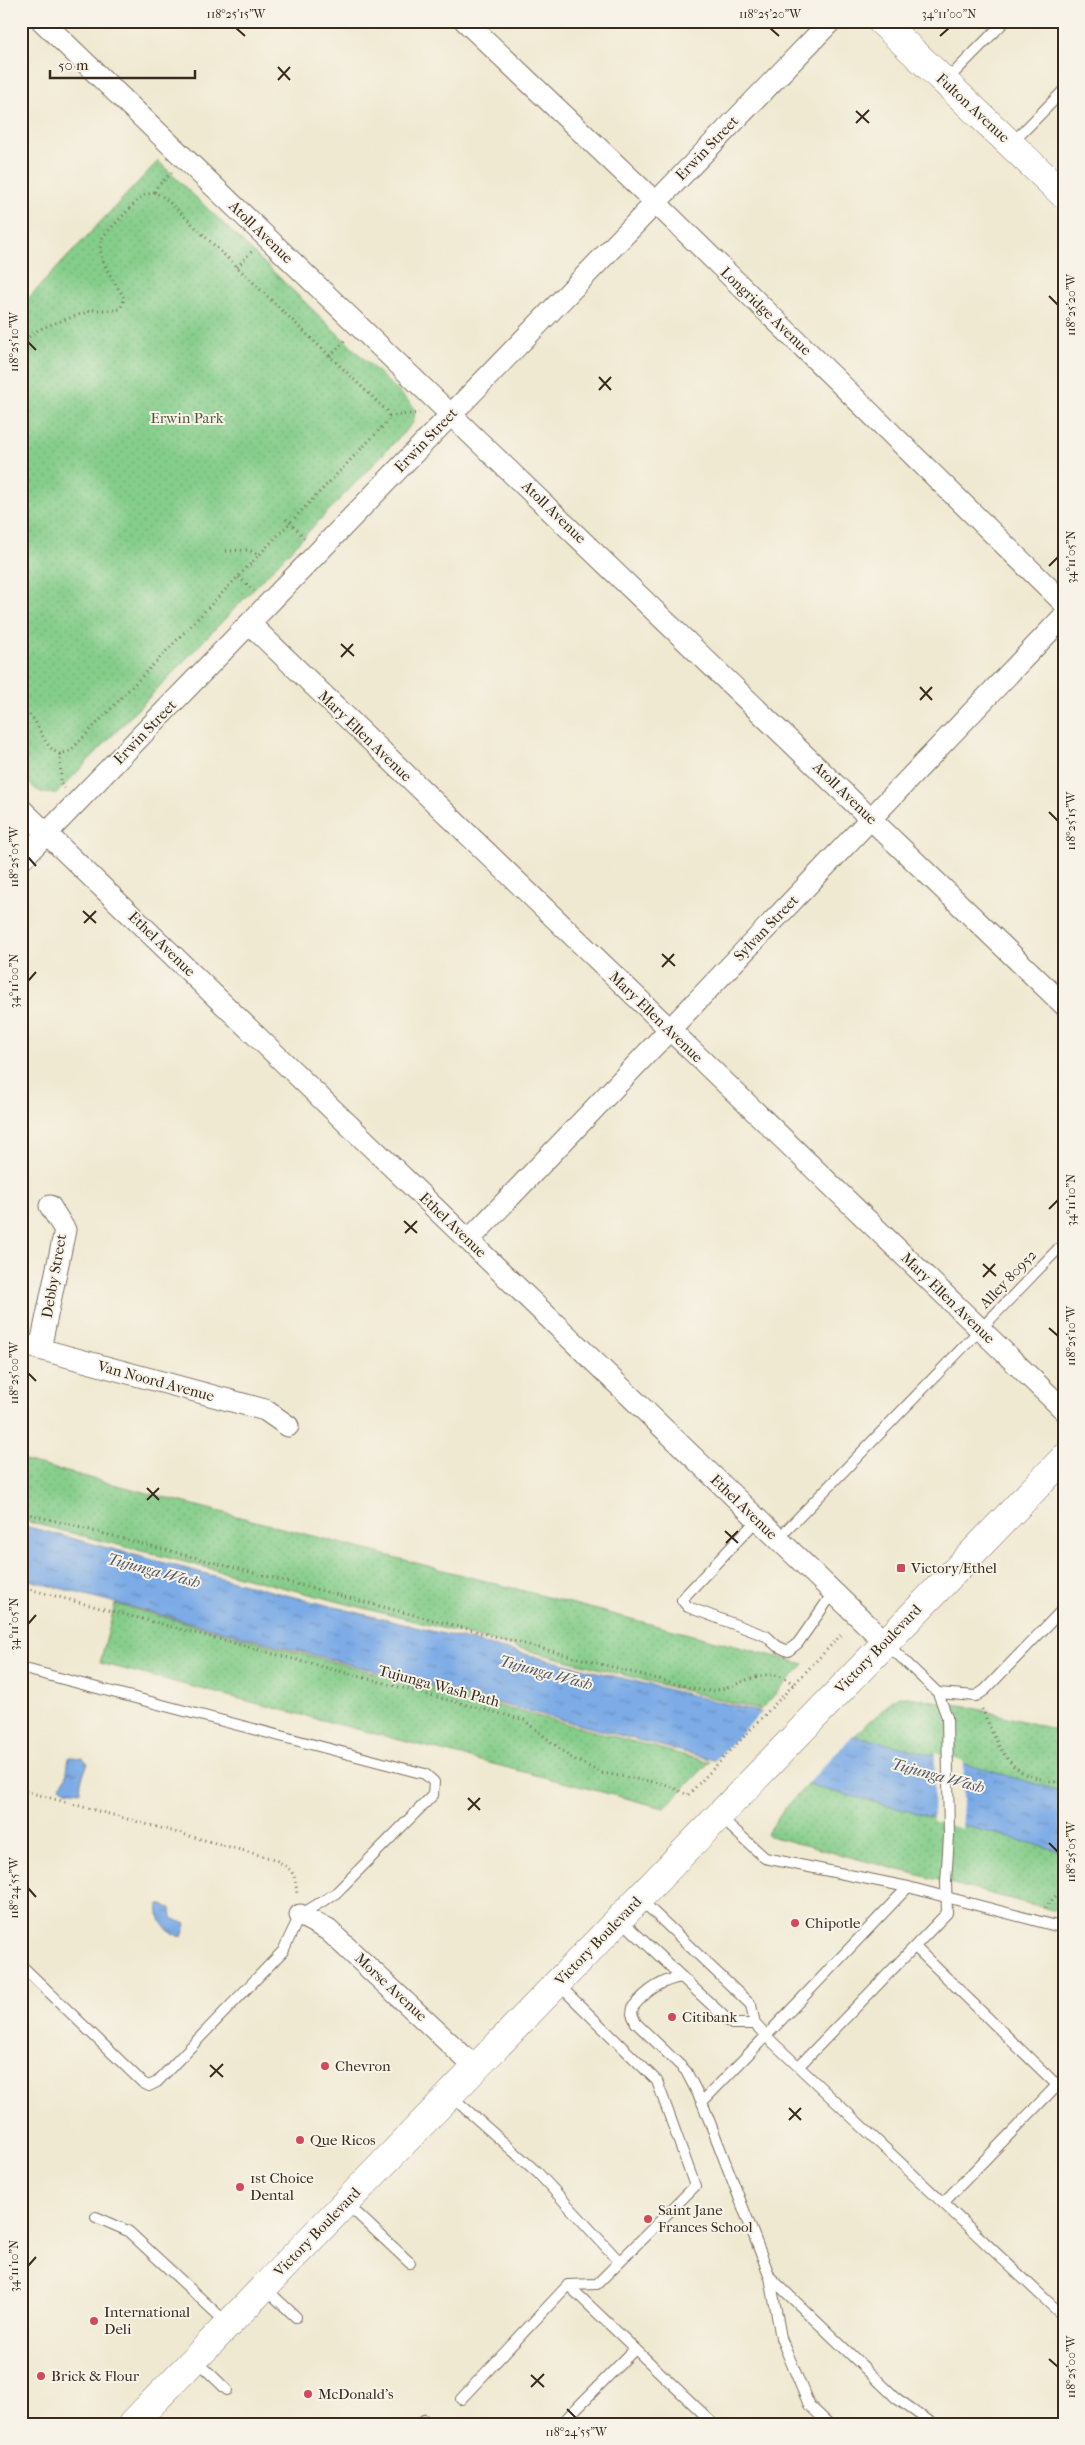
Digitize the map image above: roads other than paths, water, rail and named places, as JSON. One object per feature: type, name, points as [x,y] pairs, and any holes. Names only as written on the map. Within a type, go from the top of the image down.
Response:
[{"type":"main road","name":"Fulton Avenue","points":[[881,21],[1064,195]]},
{"type":"main road","name":"Victory Boulevard","points":[[132,2424],[451,2096],[834,1694],[1064,1458]]},
{"type":"street","name":"Atoll Avenue","points":[[42,21],[1064,1004]]},
{"type":"street","name":"Longridge Avenue","points":[[465,21],[655,202],[1064,602]]},
{"type":"street","name":"Erwin Street","points":[[21,860],[831,21]]},
{"type":"street","name":"Sylvan Street","points":[[469,1240],[1064,616]]},
{"type":"street","name":"Mary Ellen Avenue","points":[[250,624],[1064,1410]]},
{"type":"street","name":"Ethel Avenue","points":[[21,810],[885,1642]]},
{"type":"street","name":"Debby Street","points":[[31,1347],[64,1230],[50,1206]]},
{"type":"street","name":"Van Noord Avenue","points":[[31,1347],[265,1410],[288,1426]]},
{"type":"street","name":"Morse Avenue","points":[[300,1915],[328,1930],[476,2068]]},
{"type":"lane","points":[[946,82],[1005,21]]},
{"type":"lane","points":[[1012,144],[1064,90]]},
{"type":"lane","name":"Alley 80952","points":[[778,1540],[1058,1249]]},
{"type":"lane","points":[[757,1520],[683,1598],[682,1600],[688,1607],[766,1636],[777,1646],[788,1651],[798,1643],[833,1593]]},
{"type":"lane","points":[[938,1694],[981,1693],[1064,1608]]},
{"type":"lane","points":[[799,2066],[948,1914],[946,1898],[950,1836],[947,1716],[938,1694],[885,1642]]},
{"type":"lane","points":[[21,1668],[424,1774],[434,1782],[433,1795],[336,1894],[300,1915],[283,1951],[157,2082],[149,2086],[143,2083],[21,1965]]},
{"type":"lane","points":[[718,1816],[765,1858],[908,1887],[1064,1928]]},
{"type":"lane","points":[[702,2102],[908,1887]]},
{"type":"lane","points":[[639,1898],[751,2005],[755,2024],[766,2036],[1064,2317]]},
{"type":"lane","points":[[620,1918],[732,2024],[755,2024]]},
{"type":"lane","points":[[915,1948],[1060,2082],[943,2203]]},
{"type":"lane","points":[[682,1977],[665,1981],[650,1990],[633,2007],[632,2014],[636,2023],[686,2071],[702,2102],[770,2277],[781,2338],[809,2405],[828,2424]]},
{"type":"lane","points":[[461,2399],[568,2286],[597,2284],[695,2186],[657,2081],[558,1983]]},
{"type":"lane","points":[[451,2096],[538,2173],[619,2261]]},
{"type":"lane","points":[[346,2203],[410,2263]]},
{"type":"lane","points":[[96,2217],[128,2231],[228,2325]]},
{"type":"lane","points":[[770,2277],[896,2398],[933,2424]]},
{"type":"lane","points":[[568,2286],[714,2424]]},
{"type":"lane","points":[[264,2287],[296,2317]]},
{"type":"lane","points":[[561,2424],[635,2348]]},
{"type":"lane","points":[[195,2360],[227,2390]]},
{"type":"water","name":"Tujunga Wash","points":[[21,1525],[282,1594],[933,1755],[1064,1792],[1064,1852],[21,1578]]},
{"type":"water","points":[[69,1757],[83,1758],[88,1763],[81,1781],[80,1792],[66,1790],[60,1786],[66,1778]]},
{"type":"water","points":[[159,1904],[171,1908],[172,1918],[186,1924],[182,1937],[171,1932],[163,1925],[159,1916]]},
{"type":"place","name":"Victory/Ethel","points":[[901,1568]]},
{"type":"place","name":"Chipotle","points":[[795,1923]]},
{"type":"place","name":"Citibank","points":[[672,2017]]},
{"type":"place","name":"Chevron","points":[[325,2066]]},
{"type":"place","name":"Que Ricos","points":[[300,2140]]},
{"type":"place","name":"1st Choice Dental","points":[[240,2187]]},
{"type":"place","name":"Saint Jane Frances School","points":[[648,2219]]},
{"type":"place","name":"International Deli","points":[[94,2321]]},
{"type":"place","name":"Brick & Flour","points":[[41,2376]]},
{"type":"place","name":"McDonald's","points":[[308,2394]]},
{"type":"park label","name":"Erwin Park","points":[[187,418]]}]
